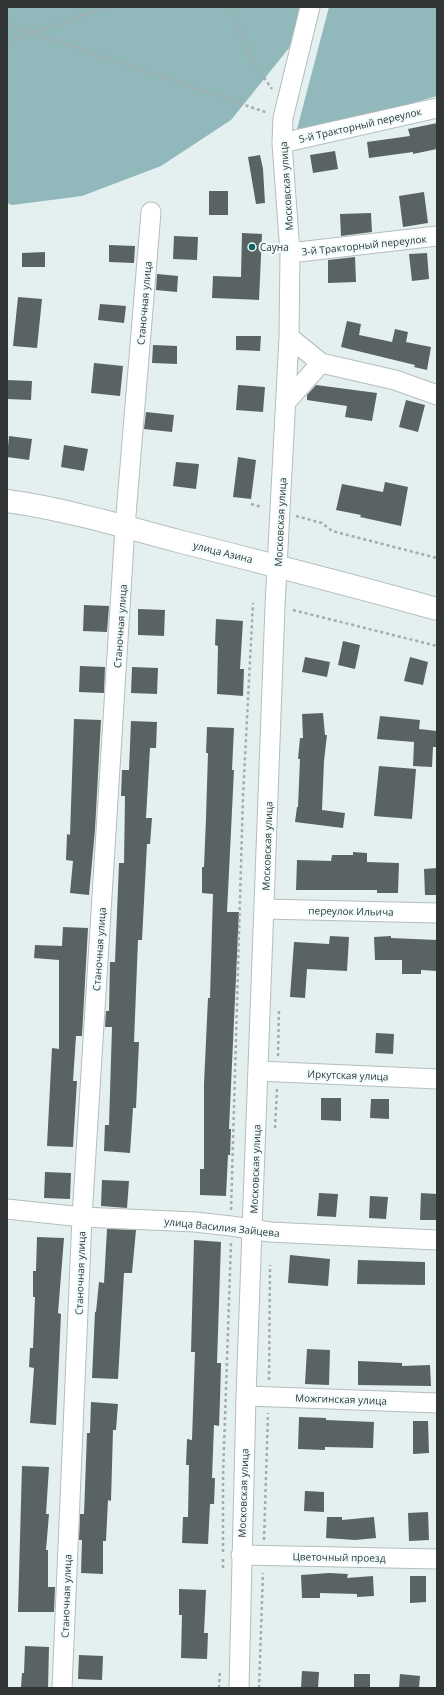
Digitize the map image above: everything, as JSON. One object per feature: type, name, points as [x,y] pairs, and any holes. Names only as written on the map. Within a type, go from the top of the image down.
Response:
[{"type":"main road","name":"улица Азина","points":[[7,501],[33,504],[125,527],[437,609]]},
{"type":"street","name":"Московская улица","points":[[238,1688],[246,1396],[264,909],[280,512],[289,337],[290,253],[282,143],[284,111],[310,7]]},
{"type":"street","name":"5-й Тракторный переулок","points":[[282,143],[437,108]]},
{"type":"street","name":"Станочная улица","points":[[62,1688],[82,1217],[125,527],[152,212]]},
{"type":"street","name":"3-й Тракторный переулок","points":[[290,253],[437,236]]},
{"type":"street","points":[[289,337],[321,362],[395,380],[437,395]]},
{"type":"street","points":[[286,402],[321,362]]},
{"type":"street","name":"переулок Ильича","points":[[264,909],[437,913]]},
{"type":"street","name":"Иркутская улица","points":[[258,1071],[437,1079]]},
{"type":"street","name":"улица Василия Зайцева","points":[[7,1209],[82,1217],[195,1222],[270,1232],[437,1240]]},
{"type":"street","name":"Можгинская улица","points":[[246,1396],[437,1403]]},
{"type":"street","name":"Цветочный проезд","points":[[241,1555],[437,1559]]},
{"type":"path","points":[[7,42],[105,7]]},
{"type":"path","points":[[232,7],[252,59],[274,92],[284,111]]},
{"type":"path","points":[[7,24],[284,111]]},
{"type":"path","points":[[251,504],[322,523],[332,531],[437,558]]},
{"type":"path","points":[[223,1572],[224,1476],[243,796],[254,603]]},
{"type":"path","points":[[293,617],[293,609],[437,646]]},
{"type":"path","points":[[275,1135],[280,1003]]},
{"type":"path","points":[[259,1688],[269,1397],[270,1264]]},
{"type":"path","points":[[219,1688],[221,1666]]},
{"type":"shaded area","points":[[7,7],[302,7],[289,48],[231,120],[161,166],[82,196],[12,205],[7,203]]},
{"type":"shaded area","points":[[329,7],[437,7],[437,96],[295,137]]},
{"type":"building","points":[[437,123],[437,149],[413,154],[413,152],[369,158],[367,142],[410,136],[408,129]]},
{"type":"building","points":[[335,151],[338,169],[313,173],[310,155]]},
{"type":"building","points":[[260,155],[263,169],[265,203],[256,204],[248,157]]},
{"type":"building","points":[[209,191],[228,191],[228,215],[209,215]]},
{"type":"building","points":[[424,192],[428,223],[403,227],[399,196]]},
{"type":"building","points":[[371,213],[372,232],[341,236],[340,214]]},
{"type":"building","points":[[242,233],[262,234],[259,300],[212,298],[213,276],[241,277]]},
{"type":"building","points":[[174,236],[198,237],[197,260],[173,259]]},
{"type":"building","points":[[109,245],[135,246],[134,263],[109,262]]},
{"type":"building","points":[[45,252],[45,267],[22,267],[22,253]]},
{"type":"building","points":[[427,253],[429,279],[412,281],[409,254]]},
{"type":"building","points":[[355,257],[356,282],[328,283],[328,260]]},
{"type":"building","points":[[157,274],[178,276],[177,292],[156,290]]},
{"type":"building","points":[[18,297],[42,299],[37,348],[13,346]]},
{"type":"building","points":[[100,304],[126,306],[124,323],[98,320]]},
{"type":"building","points":[[347,321],[361,324],[359,335],[392,342],[395,329],[408,332],[406,342],[431,347],[427,370],[414,367],[415,365],[341,347]]},
{"type":"building","points":[[236,336],[261,336],[260,351],[236,350]]},
{"type":"building","points":[[153,345],[177,346],[177,364],[152,363]]},
{"type":"building","points":[[94,363],[123,366],[120,396],[91,393]]},
{"type":"building","points":[[7,380],[32,381],[31,400],[7,399]]},
{"type":"building","points":[[238,385],[265,387],[263,412],[236,410]]},
{"type":"building","points":[[316,385],[377,393],[372,421],[345,417],[347,406],[307,400],[307,395]]},
{"type":"building","points":[[406,400],[425,405],[418,432],[399,427]]},
{"type":"building","points":[[146,412],[174,415],[172,432],[144,429]]},
{"type":"building","points":[[9,436],[32,439],[29,460],[7,457]]},
{"type":"building","points":[[64,445],[88,449],[84,471],[61,467]]},
{"type":"building","points":[[238,457],[256,460],[251,499],[233,497]]},
{"type":"building","points":[[176,462],[199,464],[196,489],[173,486]]},
{"type":"building","points":[[385,482],[408,487],[401,526],[336,510],[342,484],[383,492]]},
{"type":"building","points":[[84,605],[109,606],[107,632],[83,631]]},
{"type":"building","points":[[138,609],[165,610],[164,636],[138,635]]},
{"type":"building","points":[[216,619],[243,621],[240,669],[244,669],[243,696],[217,694],[218,646],[215,645]]},
{"type":"building","points":[[343,641],[360,645],[355,669],[338,665]]},
{"type":"building","points":[[305,657],[330,662],[327,677],[302,672]]},
{"type":"building","points":[[410,657],[428,662],[423,685],[404,681]]},
{"type":"building","points":[[80,666],[105,667],[104,693],[79,692]]},
{"type":"building","points":[[132,667],[158,668],[157,694],[131,693]]},
{"type":"building","points":[[323,713],[325,735],[327,735],[324,761],[322,810],[345,813],[343,828],[295,822],[298,807],[300,759],[298,759],[300,738],[303,738],[302,714]]},
{"type":"building","points":[[380,716],[420,720],[419,729],[437,731],[437,747],[433,747],[432,767],[413,766],[414,742],[377,739]]},
{"type":"building","points":[[74,719],[101,720],[95,830],[89,895],[70,893],[73,861],[66,860],[67,834],[70,835]]},
{"type":"building","points":[[131,721],[157,722],[156,748],[150,748],[146,818],[152,818],[150,844],[147,844],[142,940],[138,940],[134,1042],[139,1042],[136,1108],[133,1108],[130,1153],[104,1151],[105,1125],[109,1125],[112,1027],[105,1027],[106,1011],[109,1011],[110,962],[115,962],[119,863],[124,863],[125,796],[121,796],[122,770],[129,770]]},
{"type":"building","points":[[207,727],[234,728],[232,770],[234,770],[227,912],[239,912],[229,1129],[231,1129],[230,1155],[228,1155],[226,1196],[200,1195],[200,1169],[204,1169],[204,1084],[208,998],[210,998],[213,894],[202,893],[208,753],[206,753]]},
{"type":"building","points":[[379,766],[416,769],[412,819],[374,816]]},
{"type":"building","points":[[353,852],[367,853],[367,862],[399,863],[398,893],[377,893],[377,890],[296,890],[297,860],[331,861],[332,855],[353,855]]},
{"type":"building","points":[[437,868],[437,895],[425,895],[424,869]]},
{"type":"building","points":[[63,927],[88,928],[82,1036],[76,1036],[73,1081],[77,1081],[73,1147],[47,1146],[52,1048],[59,1049],[59,960],[34,958],[35,945],[62,946]]},
{"type":"building","points":[[330,936],[349,937],[347,971],[307,969],[305,998],[290,997],[294,942],[329,944]]},
{"type":"building","points":[[391,936],[391,938],[437,940],[437,971],[421,970],[421,974],[402,974],[402,960],[375,960],[374,937]]},
{"type":"building","points":[[376,1033],[394,1034],[393,1054],[375,1053]]},
{"type":"building","points":[[321,1098],[341,1098],[341,1121],[321,1120]]},
{"type":"building","points":[[371,1099],[389,1099],[389,1119],[370,1118]]},
{"type":"building","points":[[45,1172],[71,1173],[70,1199],[44,1198]]},
{"type":"building","points":[[102,1180],[129,1181],[127,1208],[101,1206]]},
{"type":"building","points":[[319,1193],[338,1194],[336,1217],[317,1216]]},
{"type":"building","points":[[421,1193],[437,1194],[437,1220],[420,1220]]},
{"type":"building","points":[[370,1196],[388,1197],[386,1219],[369,1218]]},
{"type":"building","points":[[107,1229],[136,1230],[132,1273],[124,1273],[118,1379],[92,1378],[95,1312],[99,1282],[104,1283]]},
{"type":"building","points":[[37,1237],[64,1238],[58,1313],[61,1314],[56,1425],[30,1423],[34,1368],[29,1367],[30,1348],[33,1348],[35,1297],[33,1297],[33,1271],[36,1271]]},
{"type":"building","points":[[194,1240],[221,1242],[217,1363],[221,1363],[219,1426],[214,1425],[212,1478],[215,1478],[214,1504],[210,1504],[208,1544],[182,1543],[183,1517],[188,1517],[189,1465],[186,1465],[187,1439],[192,1440],[195,1352],[191,1352]]},
{"type":"building","points":[[290,1255],[330,1259],[328,1286],[288,1283]]},
{"type":"building","points":[[358,1260],[425,1262],[425,1285],[357,1284]]},
{"type":"building","points":[[307,1349],[330,1350],[329,1385],[305,1384]]},
{"type":"building","points":[[358,1361],[402,1363],[402,1366],[430,1365],[431,1386],[358,1385]]},
{"type":"building","points":[[91,1402],[118,1404],[116,1430],[113,1430],[111,1501],[108,1500],[106,1541],[103,1541],[103,1574],[81,1573],[82,1540],[79,1540],[80,1514],[84,1514],[87,1433],[90,1433]]},
{"type":"building","points":[[299,1417],[374,1422],[373,1448],[325,1447],[325,1450],[298,1449]]},
{"type":"building","points":[[413,1421],[428,1421],[429,1453],[413,1454]]},
{"type":"building","points":[[22,1466],[49,1467],[46,1514],[49,1514],[46,1550],[48,1550],[48,1587],[55,1587],[54,1612],[18,1612]]},
{"type":"building","points":[[305,1491],[324,1492],[324,1512],[304,1511]]},
{"type":"building","points":[[428,1512],[429,1540],[409,1541],[408,1513]]},
{"type":"building","points":[[327,1517],[342,1517],[342,1520],[374,1517],[376,1538],[355,1540],[326,1538]]},
{"type":"building","points":[[329,1573],[348,1574],[347,1578],[373,1576],[374,1596],[357,1597],[357,1594],[320,1593],[320,1598],[302,1598],[301,1575]]},
{"type":"building","points":[[410,1576],[426,1576],[426,1602],[410,1603]]},
{"type":"building","points":[[179,1589],[206,1590],[204,1633],[208,1633],[207,1659],[181,1658],[182,1615],[179,1615]]},
{"type":"building","points":[[25,1646],[49,1647],[48,1688],[21,1688],[22,1673],[24,1673]]},
{"type":"building","points":[[79,1655],[103,1656],[102,1680],[78,1679]]},
{"type":"building","points":[[302,1671],[319,1672],[318,1688],[301,1688]]},
{"type":"building","points":[[354,1674],[370,1674],[370,1688],[354,1688]]},
{"type":"building","points":[[400,1674],[420,1676],[419,1688],[399,1688]]},
{"type":"place","name":"Сауна","points":[[252,247]]}]
